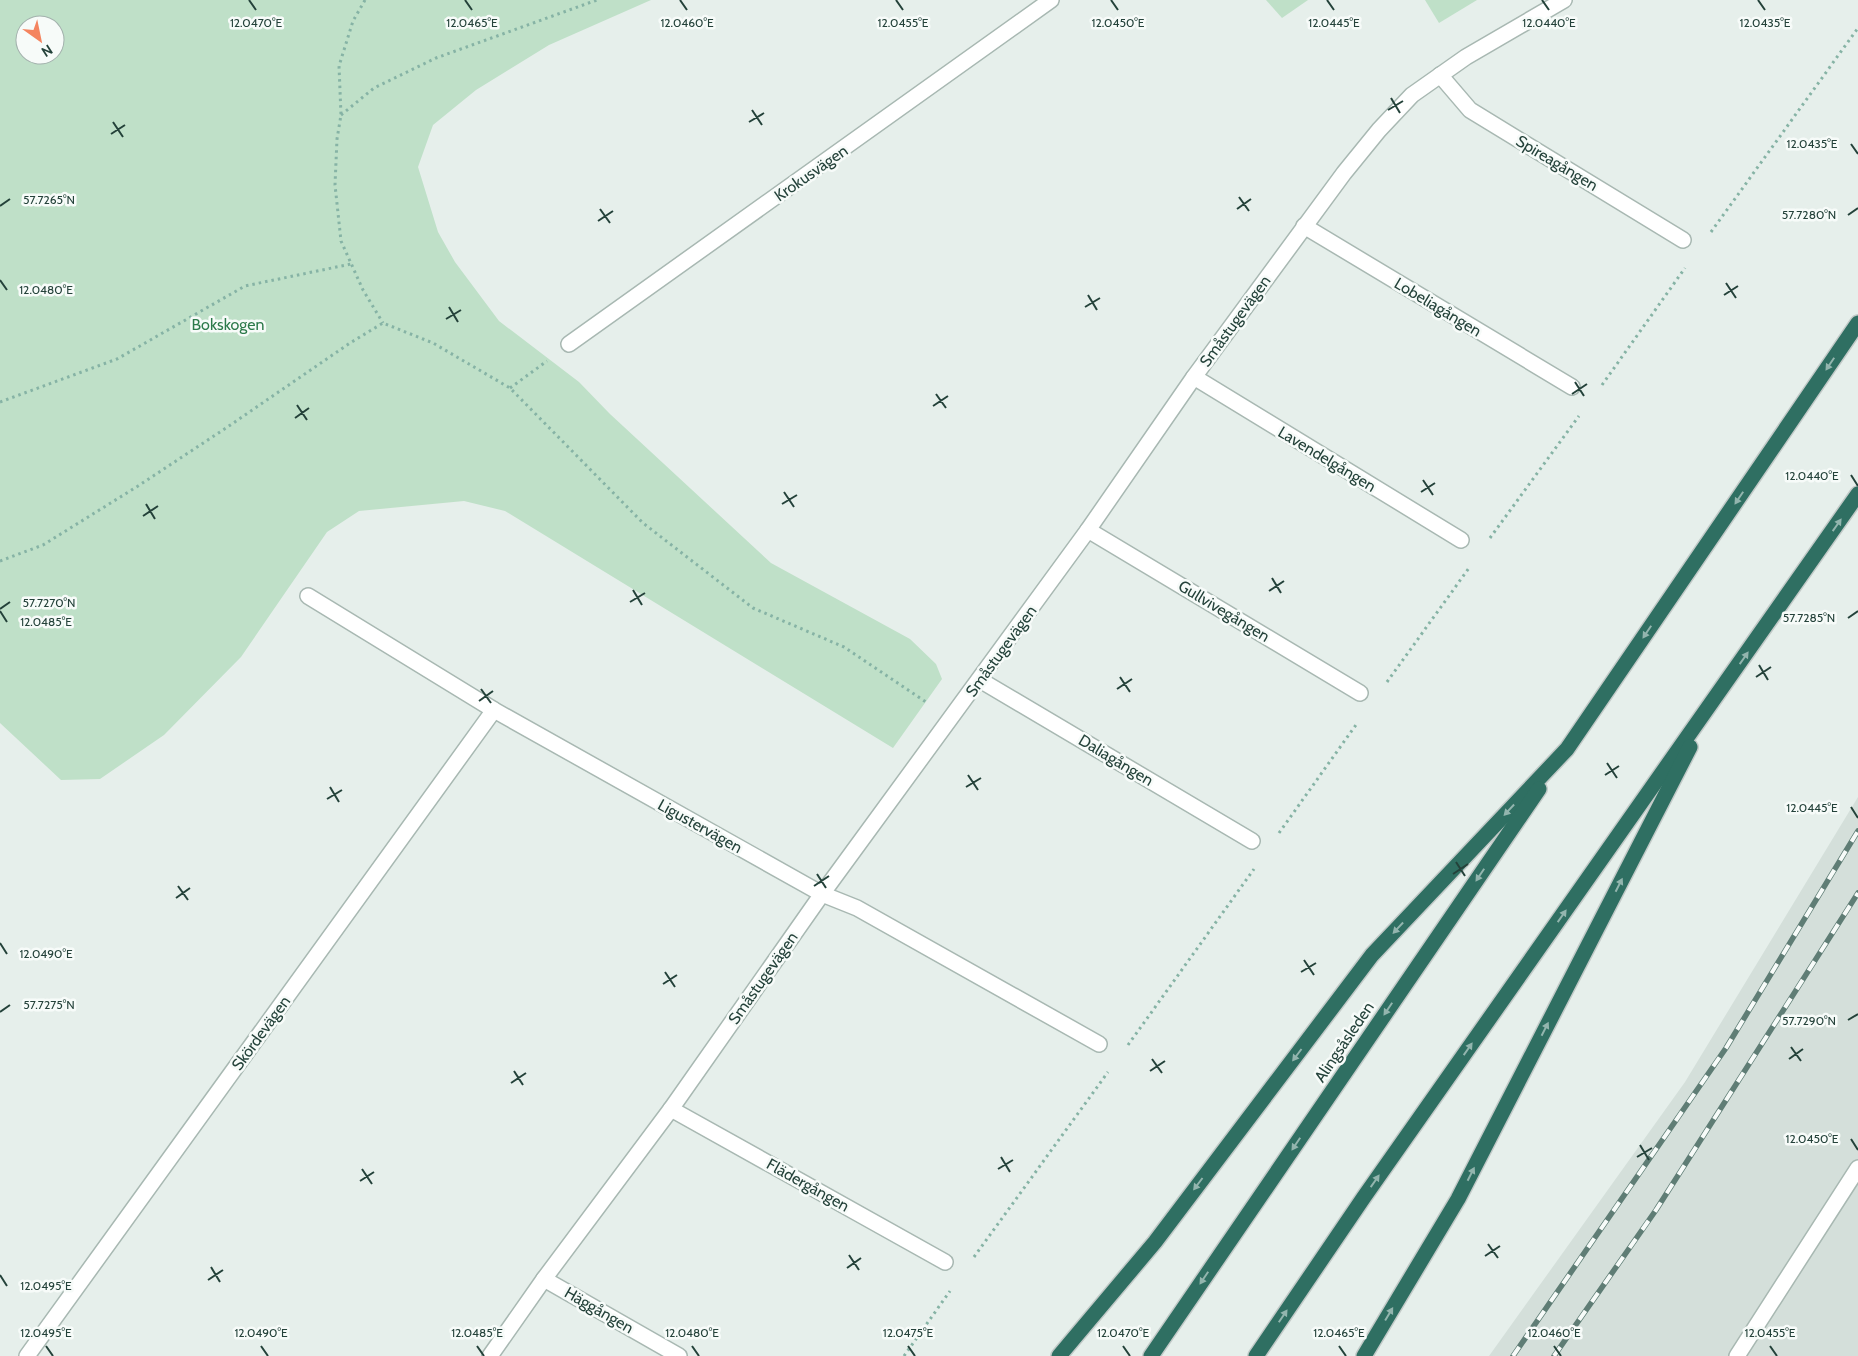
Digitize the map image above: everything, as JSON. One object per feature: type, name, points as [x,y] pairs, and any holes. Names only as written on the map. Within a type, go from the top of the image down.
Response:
[{"type":"highway","points":[[1058,1356],[1154,1242],[1372,955],[1566,748],[1858,324]]},
{"type":"highway","points":[[1256,1356],[1375,1180],[1858,494]]},
{"type":"highway","points":[[1364,1356],[1458,1200],[1716,698]]},
{"type":"highway","name":"Alingsåsleden","points":[[1151,1356],[1566,748]]},
{"type":"street","name":"Krokusvägen","points":[[569,344],[1051,0]]},
{"type":"street","name":"Småstugevägen","points":[[490,1356],[544,1278],[671,1108],[822,894],[1088,530],[1194,377],[1304,226],[1379,130],[1412,96],[1440,75],[1466,57],[1564,0]]},
{"type":"street","name":"Spireagången","points":[[1440,75],[1470,110],[1683,240]]},
{"type":"street","name":"Lobeliagången","points":[[1304,226],[1572,387]]},
{"type":"street","name":"Lavendelgången","points":[[1194,377],[1461,540]]},
{"type":"street","name":"Gullvivegången","points":[[1088,530],[1360,693]]},
{"type":"street","name":"Ligustervägen","points":[[308,596],[494,710],[822,894],[857,908],[1099,1044]]},
{"type":"street","name":"Daliagången","points":[[980,680],[1252,841]]},
{"type":"street","name":"Skördevägen","points":[[27,1356],[494,710]]},
{"type":"street","name":"Flädergången","points":[[671,1108],[944,1262]]},
{"type":"street","points":[[1737,1356],[1858,1168]]},
{"type":"street","name":"Häggången","points":[[544,1278],[679,1356]]},
{"type":"path","points":[[365,0],[353,21],[339,66],[341,115],[337,139],[335,185],[342,241],[363,290],[383,323],[433,343],[510,388],[643,523],[753,608],[844,647],[951,720]]},
{"type":"path","points":[[341,115],[374,88],[436,58],[597,0]]},
{"type":"path","points":[[0,402],[117,359],[245,286],[352,264]]},
{"type":"path","points":[[0,561],[43,545],[130,491],[226,428],[350,342],[383,323]]},
{"type":"path","points":[[510,388],[569,344]]},
{"type":"shaded area","points":[[1858,797],[1858,1356],[1489,1356],[1685,1082]]},
{"type":"green space","name":"Bokskogen","points":[[0,0],[651,0],[549,45],[476,90],[433,125],[418,167],[438,232],[455,262],[499,321],[579,382],[610,414],[771,563],[910,639],[936,664],[942,679],[893,748],[505,511],[464,501],[359,511],[327,532],[241,657],[164,735],[100,779],[61,780],[0,723]]},
{"type":"green space","points":[[1266,0],[1308,0],[1282,18]]},
{"type":"green space","points":[[1425,0],[1477,0],[1439,23]]},
{"type":"railway","points":[[1513,1356],[1726,1048],[1858,831]]},
{"type":"railway","points":[[1554,1356],[1656,1210],[1858,893]]}]
